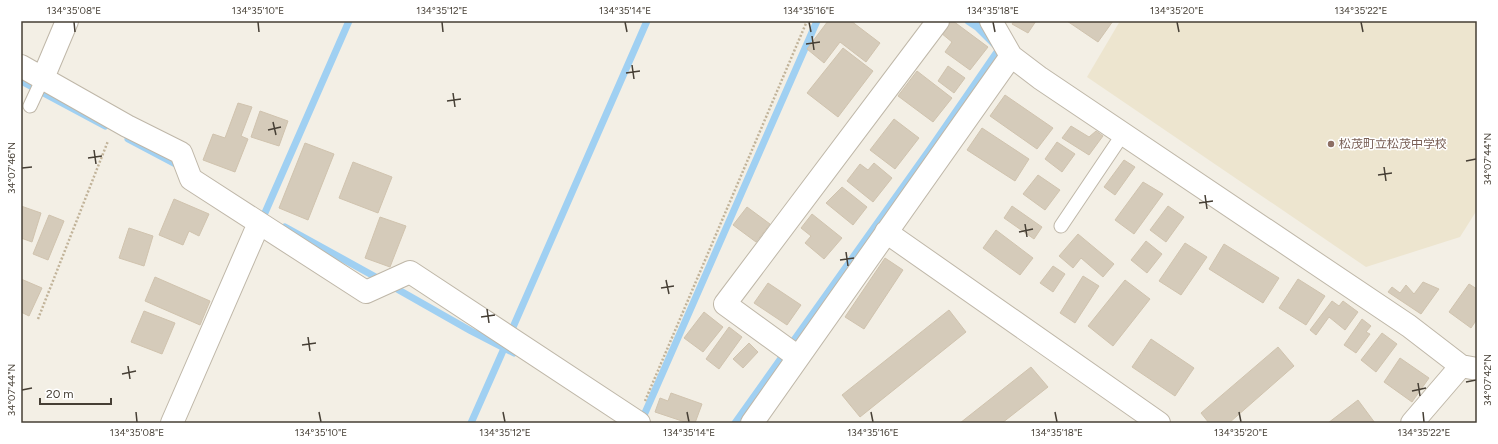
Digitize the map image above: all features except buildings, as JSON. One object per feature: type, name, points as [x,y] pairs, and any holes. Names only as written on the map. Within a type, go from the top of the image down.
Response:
[{"type":"street","points":[[39,85],[67,21]]},
{"type":"street","points":[[798,357],[725,304],[938,21]]},
{"type":"street","points":[[991,21],[1011,56],[1040,78],[1469,368],[1412,423]]},
{"type":"street","points":[[752,423],[1011,56]]},
{"type":"street","points":[[21,66],[39,85],[116,120],[181,153],[191,179],[366,292],[410,272],[638,422]]},
{"type":"street","points":[[172,423],[259,224]]},
{"type":"street","points":[[886,232],[1159,423]]},
{"type":"lane","points":[[30,106],[39,85]]},
{"type":"lane","points":[[1061,226],[1123,134]]},
{"type":"path","points":[[638,422],[807,21]]},
{"type":"path","points":[[38,319],[116,120]]},
{"type":"shaded area","name":"松茂町立松茂中学校","points":[[1120,21],[1477,21],[1477,210],[1460,237],[1366,267],[1087,77]]},
{"type":"waterway","points":[[264,215],[349,21]]},
{"type":"waterway","points":[[510,334],[647,21]]},
{"type":"waterway","points":[[641,422],[817,21]]},
{"type":"waterway","points":[[968,21],[977,27]]},
{"type":"waterway","points":[[735,423],[930,149],[999,49],[977,27],[983,21]]},
{"type":"waterway","points":[[21,81],[105,126]]},
{"type":"waterway","points":[[128,139],[181,167]]},
{"type":"waterway","points":[[285,227],[381,280]]},
{"type":"waterway","points":[[390,285],[471,331],[514,353]]},
{"type":"waterway","points":[[471,423],[506,344]]},
{"type":"place","name":"松茂町立松茂中学校","points":[[1331,144]]}]
